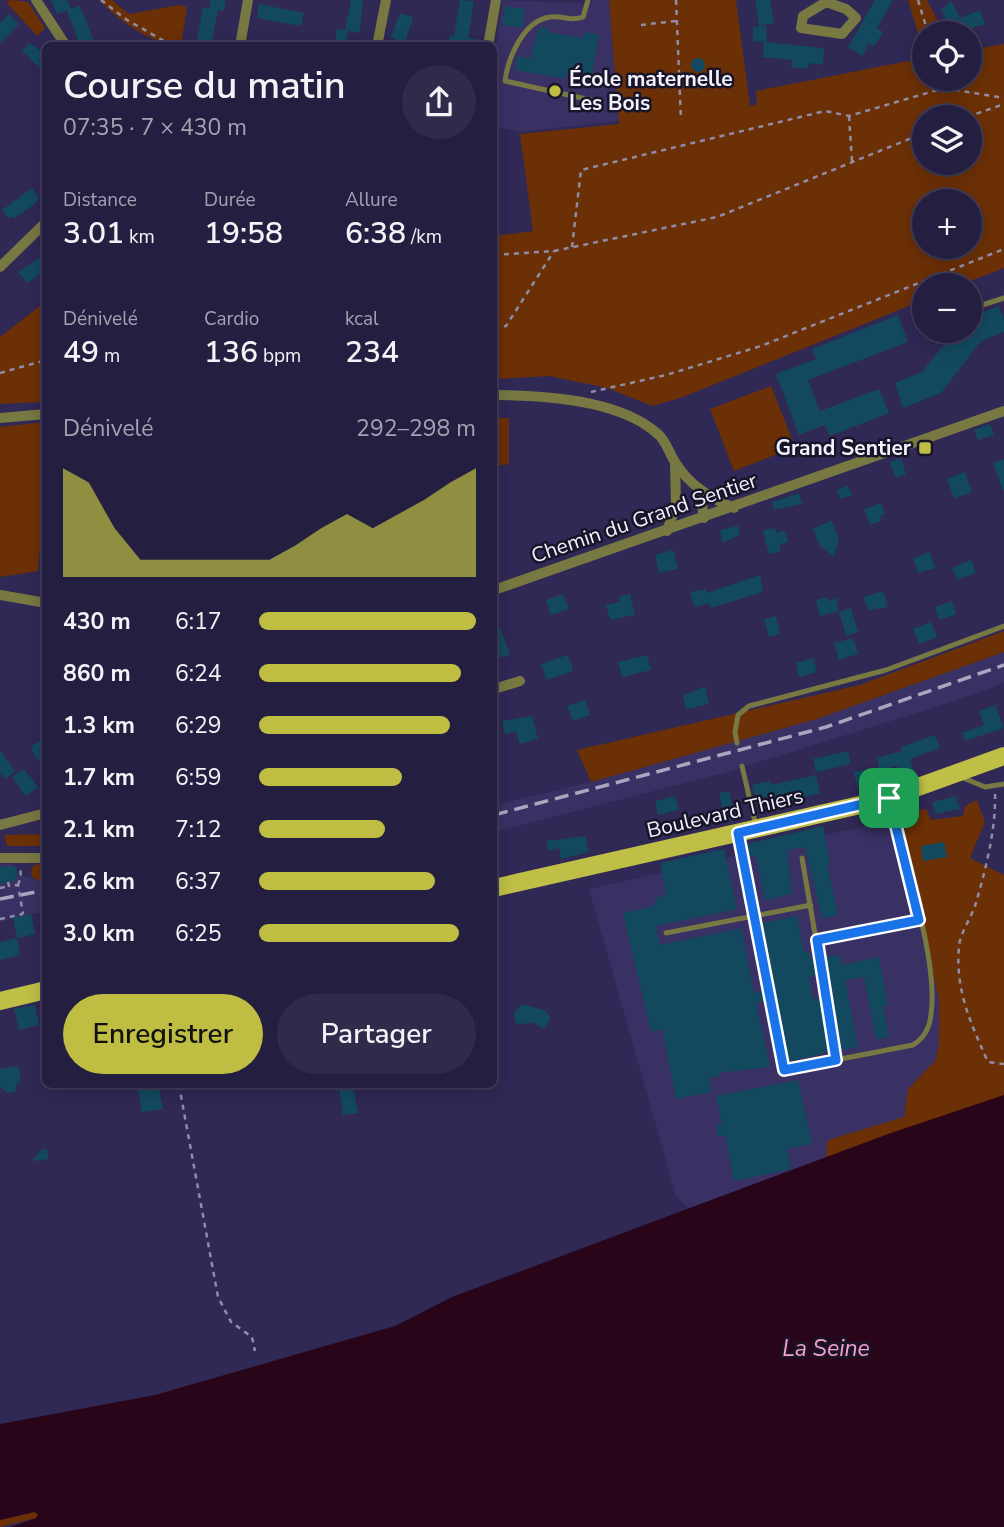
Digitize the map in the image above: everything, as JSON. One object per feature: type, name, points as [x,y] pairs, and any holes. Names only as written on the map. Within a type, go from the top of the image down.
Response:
[{"type":"main road","name":"Boulevard Thiers","points":[[497,887],[889,798],[1004,755]]},
{"type":"main road","points":[[0,1000],[42,991]]},
{"type":"street","points":[[36,0],[63,42]]},
{"type":"street","points":[[241,42],[248,0]]},
{"type":"street","points":[[378,42],[386,0]]},
{"type":"street","points":[[489,42],[496,0]]},
{"type":"street","points":[[826,1],[846,9],[856,18],[842,34],[801,28],[803,16],[826,1]]},
{"type":"street","points":[[0,267],[42,226]]},
{"type":"street","points":[[497,395],[561,398],[615,411],[640,421],[661,437],[675,463],[700,491],[734,508]]},
{"type":"street","name":"Chemin du Grand Sentier","points":[[497,589],[1004,411]]},
{"type":"street","points":[[0,418],[42,414]]},
{"type":"street","points":[[667,531],[676,505],[675,463]]},
{"type":"street","points":[[699,520],[700,491]]},
{"type":"street","points":[[676,505],[699,520]]},
{"type":"street","points":[[0,595],[42,602]]},
{"type":"street","points":[[497,688],[520,681]]},
{"type":"street","points":[[1,823],[42,814]]},
{"type":"street","points":[[0,858],[42,858]]},
{"type":"lane","points":[[588,0],[583,16],[576,19],[550,17],[535,25],[510,55],[505,81],[600,102]]},
{"type":"lane","points":[[982,305],[1004,298]]},
{"type":"lane","points":[[737,743],[735,732],[738,715],[750,706],[886,670],[1004,626]]},
{"type":"lane","points":[[742,766],[757,829]]},
{"type":"lane","points":[[960,773],[975,784],[995,787],[1004,784]]},
{"type":"lane","points":[[738,833],[784,1070],[913,1045],[921,1040],[931,1014],[932,995],[919,920],[889,798]]},
{"type":"lane","points":[[802,858],[836,1060]]},
{"type":"lane","points":[[666,933],[811,905]]},
{"type":"lane","points":[[817,940],[919,920]]},
{"type":"path","points":[[101,0],[127,20],[166,42]]},
{"type":"path","points":[[676,0],[681,120]]},
{"type":"path","points":[[919,0],[925,21]]},
{"type":"path","points":[[641,25],[677,21]]},
{"type":"path","points":[[572,247],[581,170],[825,111],[849,116],[934,91]]},
{"type":"path","points":[[962,91],[1004,98]]},
{"type":"path","points":[[982,112],[1004,104]]},
{"type":"path","points":[[849,116],[852,161]]},
{"type":"path","points":[[497,255],[554,251],[717,217],[912,138]]},
{"type":"path","points":[[587,393],[666,375],[761,346],[1004,249]]},
{"type":"path","points":[[497,328],[506,326],[554,251]]},
{"type":"path","points":[[0,373],[42,361]]},
{"type":"path","points":[[995,787],[996,809],[982,878],[959,944],[959,975],[965,1009],[988,1062],[1004,1064]]},
{"type":"path","points":[[0,919],[23,914],[18,885],[22,876],[19,866]]},
{"type":"path","points":[[0,888],[8,884],[18,885]]},
{"type":"path","points":[[179,1088],[218,1297],[230,1322],[248,1332],[255,1351]]},
{"type":"shaded area","points":[[99,0],[112,0],[129,14],[179,5],[187,7],[181,42],[159,41],[116,16]]},
{"type":"shaded area","name":"École maternelle Les Bois","points":[[503,0],[591,4],[592,0],[609,0],[619,121],[521,132],[497,128],[497,42]]},
{"type":"shaded area","points":[[609,0],[736,0],[750,106],[757,104],[756,91],[912,60],[912,91],[982,91],[982,48],[1004,44],[1004,268],[982,276],[982,273],[912,273],[912,305],[683,397],[652,406],[607,388],[550,376],[497,379],[497,236],[533,231],[520,134],[619,124]]},
{"type":"shaded area","points":[[908,0],[927,0],[938,21],[914,21]]},
{"type":"shaded area","points":[[6,2],[28,2],[45,28],[37,36]]},
{"type":"shaded area","points":[[42,304],[42,402],[0,404],[0,337]]},
{"type":"shaded area","points":[[771,386],[795,447],[734,471],[710,409]]},
{"type":"shaded area","points":[[497,418],[509,418],[509,464],[497,466]]},
{"type":"shaded area","points":[[42,422],[42,520],[38,571],[0,577],[0,427]]},
{"type":"shaded area","points":[[1004,631],[1004,652],[817,719],[591,782],[577,750],[860,685]]},
{"type":"shaded area","points":[[1004,652],[1004,683],[958,700],[724,773],[497,831],[497,804],[591,782],[817,719]]},
{"type":"shaded area","points":[[977,800],[985,822],[970,858],[1004,875],[1004,1105],[824,1170],[828,1140],[904,1117],[908,1089],[935,1061],[939,1044],[939,1000],[900,814],[926,809],[931,820],[963,816],[965,806]]},
{"type":"shaded area","points":[[895,819],[975,1105],[689,1209],[676,1196],[589,889]]},
{"type":"shaded area","points":[[42,834],[42,846],[7,846],[4,835]]},
{"type":"shaded area","points":[[10,863],[16,867],[18,875],[42,879],[42,912],[0,922],[0,865]]},
{"type":"shaded area","points":[[42,865],[42,879],[39,880],[33,878],[31,872],[33,866]]},
{"type":"shaded area","points":[[34,1512],[39,1514],[36,1518],[0,1527],[0,1520]]},
{"type":"water","name":"La Seine","points":[[1004,1095],[1004,1527],[10,1527],[36,1518],[38,1514],[34,1512],[0,1520],[0,1424],[155,1395],[395,1326],[452,1297],[888,1134]]},
{"type":"building","points":[[51,0],[67,0],[71,9],[57,14]]},
{"type":"building","points":[[211,0],[226,0],[224,11],[218,10],[212,42],[197,42],[203,7],[209,8]]},
{"type":"building","points":[[351,0],[363,0],[360,33],[348,31],[346,42],[335,41],[337,29],[345,30]]},
{"type":"building","points":[[460,0],[474,1],[468,38],[480,42],[449,42],[450,35],[454,36]]},
{"type":"building","points":[[755,0],[770,0],[774,23],[759,26]]},
{"type":"building","points":[[875,0],[893,0],[877,28],[883,32],[874,47],[869,43],[862,56],[848,47]]},
{"type":"building","points":[[951,1],[960,17],[957,19],[980,10],[985,24],[982,25],[982,21],[947,21],[941,10]]},
{"type":"building","points":[[259,4],[304,13],[301,26],[257,18]]},
{"type":"building","points":[[80,6],[94,41],[79,42],[67,10]]},
{"type":"building","points":[[505,6],[525,9],[522,28],[502,25]]},
{"type":"building","points":[[400,13],[413,17],[405,42],[394,42],[395,39],[391,37]]},
{"type":"building","points":[[9,14],[19,24],[0,43],[0,23]]},
{"type":"building","points":[[766,26],[767,42],[753,41],[753,27]]},
{"type":"building","points":[[539,27],[549,29],[548,32],[583,38],[584,32],[599,35],[591,79],[566,74],[566,79],[515,70],[517,56],[530,58]]},
{"type":"building","points":[[764,42],[824,48],[823,65],[809,63],[808,69],[791,67],[792,60],[763,57]]},
{"type":"building","points":[[30,43],[42,52],[42,70],[22,51]]},
{"type":"building","points":[[695,58],[701,58],[705,65],[701,72],[695,72],[691,68],[691,62]]},
{"type":"building","points":[[32,188],[39,197],[36,203],[15,218],[13,216],[9,219],[2,210]]},
{"type":"building","points":[[42,256],[42,273],[27,283],[18,272]]},
{"type":"building","points":[[999,306],[1004,320],[1004,332],[982,341],[982,312]]},
{"type":"building","points":[[898,315],[908,342],[808,380],[820,411],[879,389],[889,413],[830,436],[825,425],[799,435],[776,374],[816,359],[812,349]]},
{"type":"building","points":[[945,343],[979,343],[941,393],[903,408],[895,383],[922,372]]},
{"type":"building","points":[[990,424],[994,435],[978,440],[974,430]]},
{"type":"building","points":[[901,458],[906,474],[896,478],[890,462]]},
{"type":"building","points":[[1004,459],[1004,490],[1003,491],[993,463]]},
{"type":"building","points":[[965,472],[972,492],[954,498],[947,479]]},
{"type":"building","points":[[848,486],[852,495],[840,499],[837,490]]},
{"type":"building","points":[[799,493],[802,504],[774,510],[772,502]]},
{"type":"building","points":[[881,503],[885,514],[880,516],[881,521],[870,525],[864,509]]},
{"type":"building","points":[[832,521],[839,539],[834,557],[819,545],[813,528]]},
{"type":"building","points":[[738,526],[740,535],[723,543],[720,530]]},
{"type":"building","points":[[775,528],[776,533],[785,530],[788,542],[779,544],[781,551],[769,554],[763,530]]},
{"type":"building","points":[[673,550],[678,569],[659,573],[655,555]]},
{"type":"building","points":[[930,552],[935,568],[918,573],[913,558]]},
{"type":"building","points":[[971,560],[976,573],[957,580],[952,568]]},
{"type":"building","points":[[760,575],[763,592],[711,608],[710,603],[694,607],[690,592],[706,589],[707,593]]},
{"type":"building","points":[[883,591],[888,607],[868,610],[864,597]]},
{"type":"building","points":[[563,594],[569,609],[551,615],[546,600]]},
{"type":"building","points":[[630,594],[635,615],[610,620],[606,605],[620,602],[619,597]]},
{"type":"building","points":[[827,597],[828,601],[836,598],[839,611],[820,616],[816,600]]},
{"type":"building","points":[[952,601],[956,614],[939,620],[935,607]]},
{"type":"building","points":[[851,608],[858,632],[846,636],[839,612]]},
{"type":"building","points":[[776,616],[780,634],[769,637],[764,619]]},
{"type":"building","points":[[931,622],[937,637],[919,644],[913,629]]},
{"type":"building","points":[[501,629],[510,655],[497,658],[498,642],[497,630]]},
{"type":"building","points":[[853,638],[858,654],[839,660],[834,643]]},
{"type":"building","points":[[568,655],[573,671],[547,680],[541,664]]},
{"type":"building","points":[[647,655],[651,670],[622,677],[618,662]]},
{"type":"building","points":[[813,658],[817,672],[799,677],[796,663]]},
{"type":"building","points":[[705,686],[709,704],[686,709],[683,696]]},
{"type":"building","points":[[585,700],[590,715],[573,721],[567,706]]},
{"type":"building","points":[[995,705],[1004,728],[965,741],[962,733],[984,725],[979,711]]},
{"type":"building","points":[[532,716],[538,739],[520,744],[516,731],[505,734],[502,721]]},
{"type":"building","points":[[935,735],[940,748],[910,759],[915,773],[901,778],[897,766],[880,771],[877,758],[902,751],[901,747]]},
{"type":"building","points":[[42,739],[42,766],[32,751],[33,745]]},
{"type":"building","points":[[0,750],[15,771],[5,779],[0,773]]},
{"type":"building","points":[[848,751],[851,764],[816,772],[813,759]]},
{"type":"building","points":[[24,769],[38,787],[26,796],[12,777]]},
{"type":"building","points":[[872,769],[874,782],[857,786],[854,772]]},
{"type":"building","points":[[816,775],[820,793],[788,801],[787,795],[755,798],[752,785],[770,781],[771,785]]},
{"type":"building","points":[[729,791],[735,819],[725,821],[719,793]]},
{"type":"building","points":[[675,796],[679,810],[658,815],[655,801]]},
{"type":"building","points":[[956,796],[960,809],[935,814],[932,802]]},
{"type":"building","points":[[823,826],[830,862],[827,863],[838,915],[822,918],[805,847],[787,850],[792,894],[765,900],[756,856],[749,857],[747,844]]},
{"type":"building","points":[[585,836],[589,852],[561,859],[559,848],[548,851],[546,841]]},
{"type":"building","points":[[944,842],[947,857],[923,861],[921,846]]},
{"type":"building","points":[[724,849],[737,909],[656,926],[660,945],[741,928],[754,993],[763,991],[765,1001],[756,1003],[770,1067],[719,1073],[720,1076],[709,1078],[712,1092],[676,1099],[662,1029],[651,1032],[623,913],[654,906],[656,898],[666,894],[660,863]]},
{"type":"building","points":[[0,866],[16,867],[18,875],[14,881],[0,884]]},
{"type":"building","points":[[31,914],[35,934],[17,938],[13,918]]},
{"type":"building","points":[[797,916],[804,953],[809,951],[811,960],[814,959],[817,975],[809,977],[813,999],[820,998],[829,1052],[788,1062],[761,923]]},
{"type":"building","points":[[17,938],[20,955],[0,960],[0,942]]},
{"type":"building","points":[[840,955],[842,965],[879,957],[888,1005],[883,1006],[889,1037],[876,1039],[864,977],[845,980],[858,1047],[840,1050],[831,996],[834,996],[824,957]]},
{"type":"building","points":[[522,1004],[546,1011],[551,1019],[543,1029],[534,1023],[516,1024],[513,1014]]},
{"type":"building","points":[[35,1005],[39,1025],[19,1030],[14,1009]]},
{"type":"building","points":[[18,1066],[21,1082],[17,1083],[15,1092],[8,1093],[0,1087],[0,1069]]},
{"type":"building","points":[[798,1080],[812,1144],[787,1149],[791,1169],[734,1181],[725,1135],[718,1136],[716,1125],[722,1124],[716,1096]]},
{"type":"building","points":[[138,1088],[159,1088],[163,1109],[142,1112]]},
{"type":"building","points":[[353,1088],[358,1113],[343,1115],[339,1089]]},
{"type":"building","points":[[47,1149],[49,1159],[32,1161],[41,1150]]},
{"type":"railway","points":[[497,814],[826,727],[1004,665]]},
{"type":"railway","points":[[0,899],[42,891]]},
{"type":"place","name":"École maternelle Les Bois","points":[[555,91]]},
{"type":"place","name":"Grand Sentier","points":[[925,448]]},
{"type":"route","points":[[889,798],[919,920],[817,940],[836,1060],[784,1070],[738,833],[889,798]]}]
